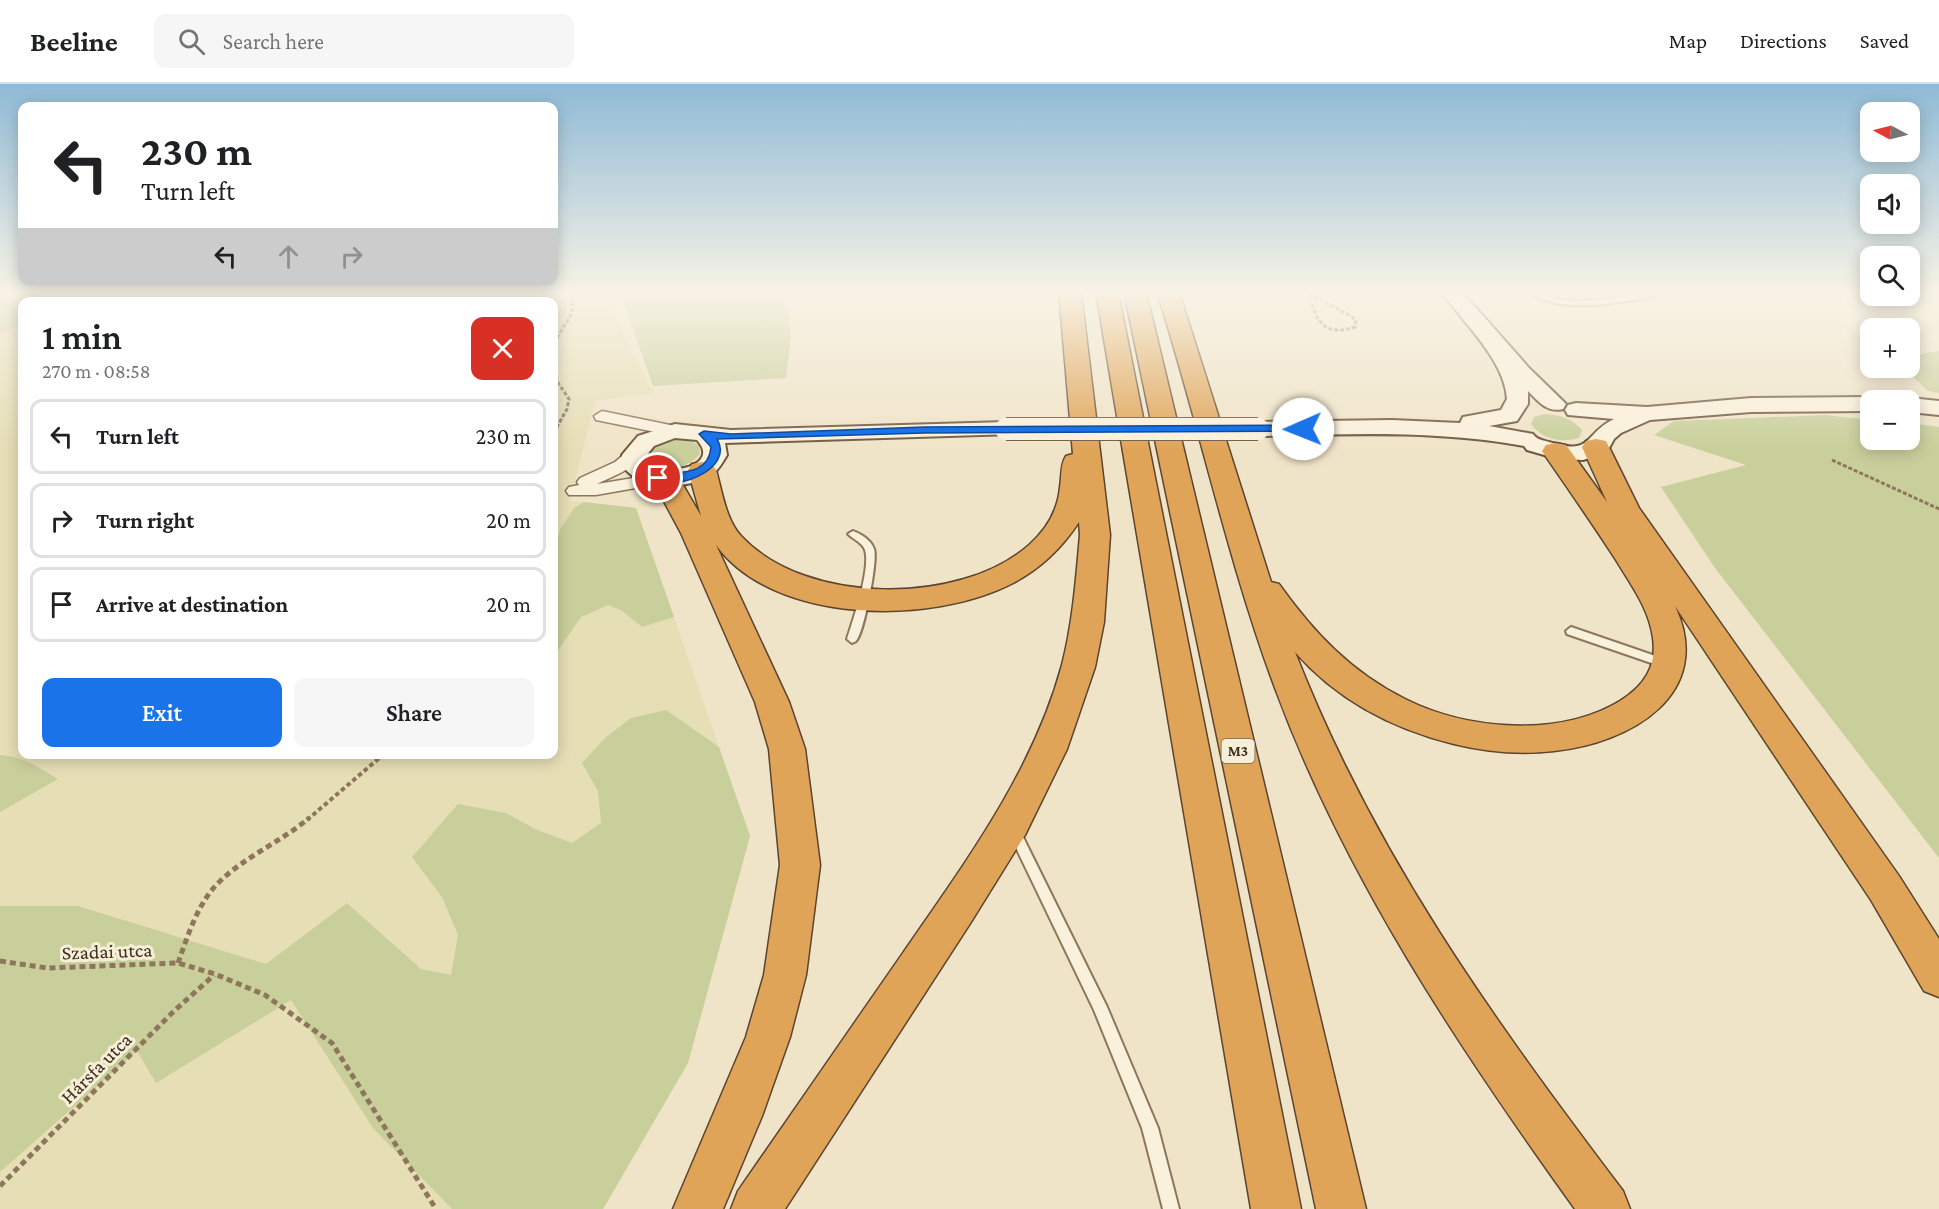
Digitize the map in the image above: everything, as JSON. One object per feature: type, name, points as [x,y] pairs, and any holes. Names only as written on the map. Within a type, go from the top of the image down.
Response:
[{"type":"highway","points":[[756,1209],[1011,824],[1049,749],[1078,667],[1088,622],[1095,535],[1075,344]]},
{"type":"highway","points":[[1117,344],[1276,1209]]},
{"type":"highway","name":"M3","points":[[1147,344],[1341,1209]]},
{"type":"highway","points":[[1184,344],[1270,631],[1320,753],[1358,833],[1398,905],[1469,1015],[1539,1120],[1605,1209]]},
{"type":"highway","points":[[706,467],[721,530],[733,547],[763,571],[805,589],[831,596],[863,600],[908,601],[959,592],[1001,576],[1040,552],[1067,519],[1075,481],[1079,395]]},
{"type":"highway","points":[[1600,442],[1625,508],[1885,888],[1939,978]]},
{"type":"highway","points":[[1251,567],[1302,639],[1328,666],[1373,698],[1397,711],[1435,725],[1508,738],[1570,736],[1614,721],[1631,713],[1661,687],[1669,665],[1669,636],[1657,603],[1584,486],[1556,451]]},
{"type":"highway","points":[[662,479],[696,532],[772,702],[787,749],[800,865],[785,975],[768,1037],[738,1116],[698,1209]]},
{"type":"street","points":[[1492,344],[1510,373],[1517,390],[1518,401],[1512,412],[1512,428],[1525,439]]},
{"type":"street","points":[[1496,344],[1521,373],[1565,407],[1595,423],[1600,442]]},
{"type":"street","points":[[662,479],[641,472],[636,467],[635,452],[627,436],[602,416],[675,431],[731,437],[1006,429],[1417,427],[1480,421],[1536,402],[1565,407],[1647,414],[1751,405],[1860,404]]},
{"type":"street","points":[[1920,406],[1939,408]]},
{"type":"street","points":[[1417,427],[1480,432],[1525,439],[1556,451],[1580,453],[1600,442],[1615,428],[1647,414]]},
{"type":"street","points":[[675,431],[652,438],[621,466],[585,482],[576,491],[590,491],[630,482],[678,478],[742,451],[845,433]]},
{"type":"street","points":[[704,434],[717,447],[716,456],[706,467]]},
{"type":"lane","points":[[852,639],[863,600],[871,553],[866,543],[853,534]]},
{"type":"lane","points":[[1571,631],[1669,665]]},
{"type":"lane","points":[[1011,824],[1100,1007],[1150,1128],[1171,1209]]},
{"type":"path","points":[[558,383],[569,399],[567,409],[558,425]]},
{"type":"path","points":[[1832,459],[1939,509]]},
{"type":"path","points":[[177,963],[195,916],[212,890],[228,875],[306,821],[378,759]]},
{"type":"path","name":"Szadai utca","points":[[0,961],[58,968],[177,963],[215,974],[265,994],[332,1043],[436,1209]]},
{"type":"path","name":"Hársfa utca","points":[[0,1186],[173,1012],[215,974]]},
{"type":"shaded area","points":[[0,344],[18,344],[18,759],[558,759],[558,344],[629,344],[653,393],[595,401],[570,501],[636,508],[750,836],[688,1063],[603,1209],[0,1209]]},
{"type":"green space","points":[[638,344],[790,344],[786,378],[653,386]]},
{"type":"green space","points":[[1939,351],[1939,393],[1928,391],[1914,378],[1920,378],[1920,354]]},
{"type":"green space","points":[[1545,414],[1570,420],[1582,430],[1579,438],[1559,440],[1541,434],[1531,424],[1534,417]]},
{"type":"green space","points":[[1826,415],[1860,419],[1860,450],[1920,450],[1920,424],[1939,427],[1939,858],[1715,568],[1661,487],[1746,465],[1654,435],[1674,421]]},
{"type":"green space","points":[[674,439],[689,440],[699,445],[700,454],[684,466],[671,468],[651,462],[650,453],[659,444]]},
{"type":"green space","points":[[584,502],[636,508],[674,617],[642,627],[621,610],[608,605],[581,617],[558,650],[558,536],[574,508]]},
{"type":"green space","points":[[666,710],[719,747],[750,836],[688,1063],[603,1209],[452,1209],[373,1128],[291,1000],[156,1083],[137,1051],[0,1172],[0,906],[78,906],[266,964],[347,903],[421,969],[451,975],[458,935],[442,897],[412,857],[458,804],[506,813],[535,829],[572,843],[601,823],[598,791],[582,763],[605,738],[631,718]]},
{"type":"green space","points":[[0,755],[23,760],[58,779],[0,812]]},
{"type":"route","points":[[658,478],[678,478],[691,475],[710,464],[716,456],[717,447],[704,434],[731,437],[924,430],[1303,429]]}]
